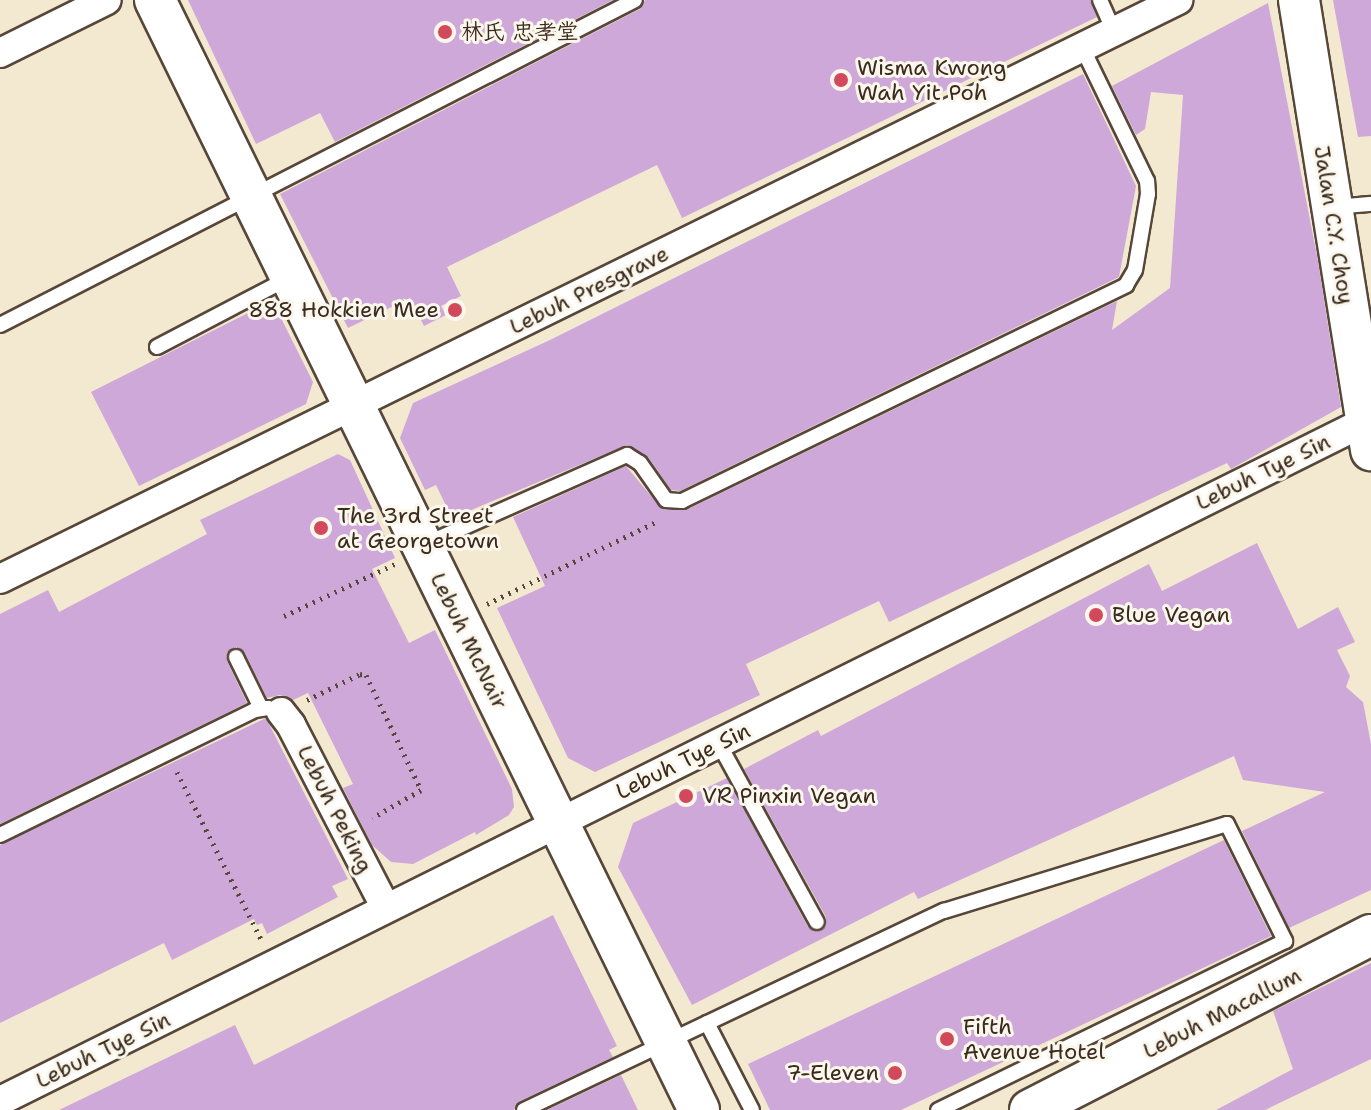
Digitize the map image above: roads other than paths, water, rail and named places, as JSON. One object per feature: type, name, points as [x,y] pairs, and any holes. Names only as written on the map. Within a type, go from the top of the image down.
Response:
[{"type":"street","points":[[0,53],[107,0]]},
{"type":"street","name":"Lebuh McNair","points":[[155,0],[699,1110]]},
{"type":"street","name":"Lebuh Presgrave","points":[[0,579],[1178,0]]},
{"type":"street","name":"Jalan C.Y. Choy","points":[[1299,0],[1329,207],[1368,436]]},
{"type":"street","name":"Lebuh Tye Sin","points":[[0,1101],[719,744],[1368,436]]},
{"type":"street","name":"Lebuh Peking","points":[[271,710],[291,725],[386,908]]},
{"type":"street","name":"Lebuh Macallum","points":[[1030,1110],[1206,1002],[1371,935]]},
{"type":"lane","points":[[0,325],[635,0]]},
{"type":"lane","points":[[1100,0],[1114,31]]},
{"type":"lane","points":[[423,548],[627,455],[634,457],[660,494],[673,502],[682,501],[1126,285],[1132,278],[1148,194],[1147,181],[1082,47]]},
{"type":"lane","points":[[1329,207],[1371,204]]},
{"type":"lane","points":[[157,347],[291,277]]},
{"type":"lane","points":[[0,835],[168,753],[271,710],[236,657]]},
{"type":"lane","points":[[719,744],[817,922]]},
{"type":"lane","points":[[524,1110],[944,911],[1227,824],[1285,941],[1206,1002],[938,1110]]},
{"type":"lane","points":[[707,1023],[752,1110]]},
{"type":"place","name":"林氏 忠孝堂","points":[[445,32]]},
{"type":"place","name":"Wisma Kwong Wah Yit Poh","points":[[841,80]]},
{"type":"place","name":"888 Hokkien Mee","points":[[455,310]]},
{"type":"place","name":"The 3rd Street at Georgetown","points":[[321,528]]},
{"type":"place","name":"Blue Vegan","points":[[1096,615]]},
{"type":"place","name":"VR Pinxin Vegan","points":[[686,796]]},
{"type":"place","name":"Fifth Avenue Hotel","points":[[947,1039]]},
{"type":"place","name":"7-Eleven","points":[[895,1073]]}]
